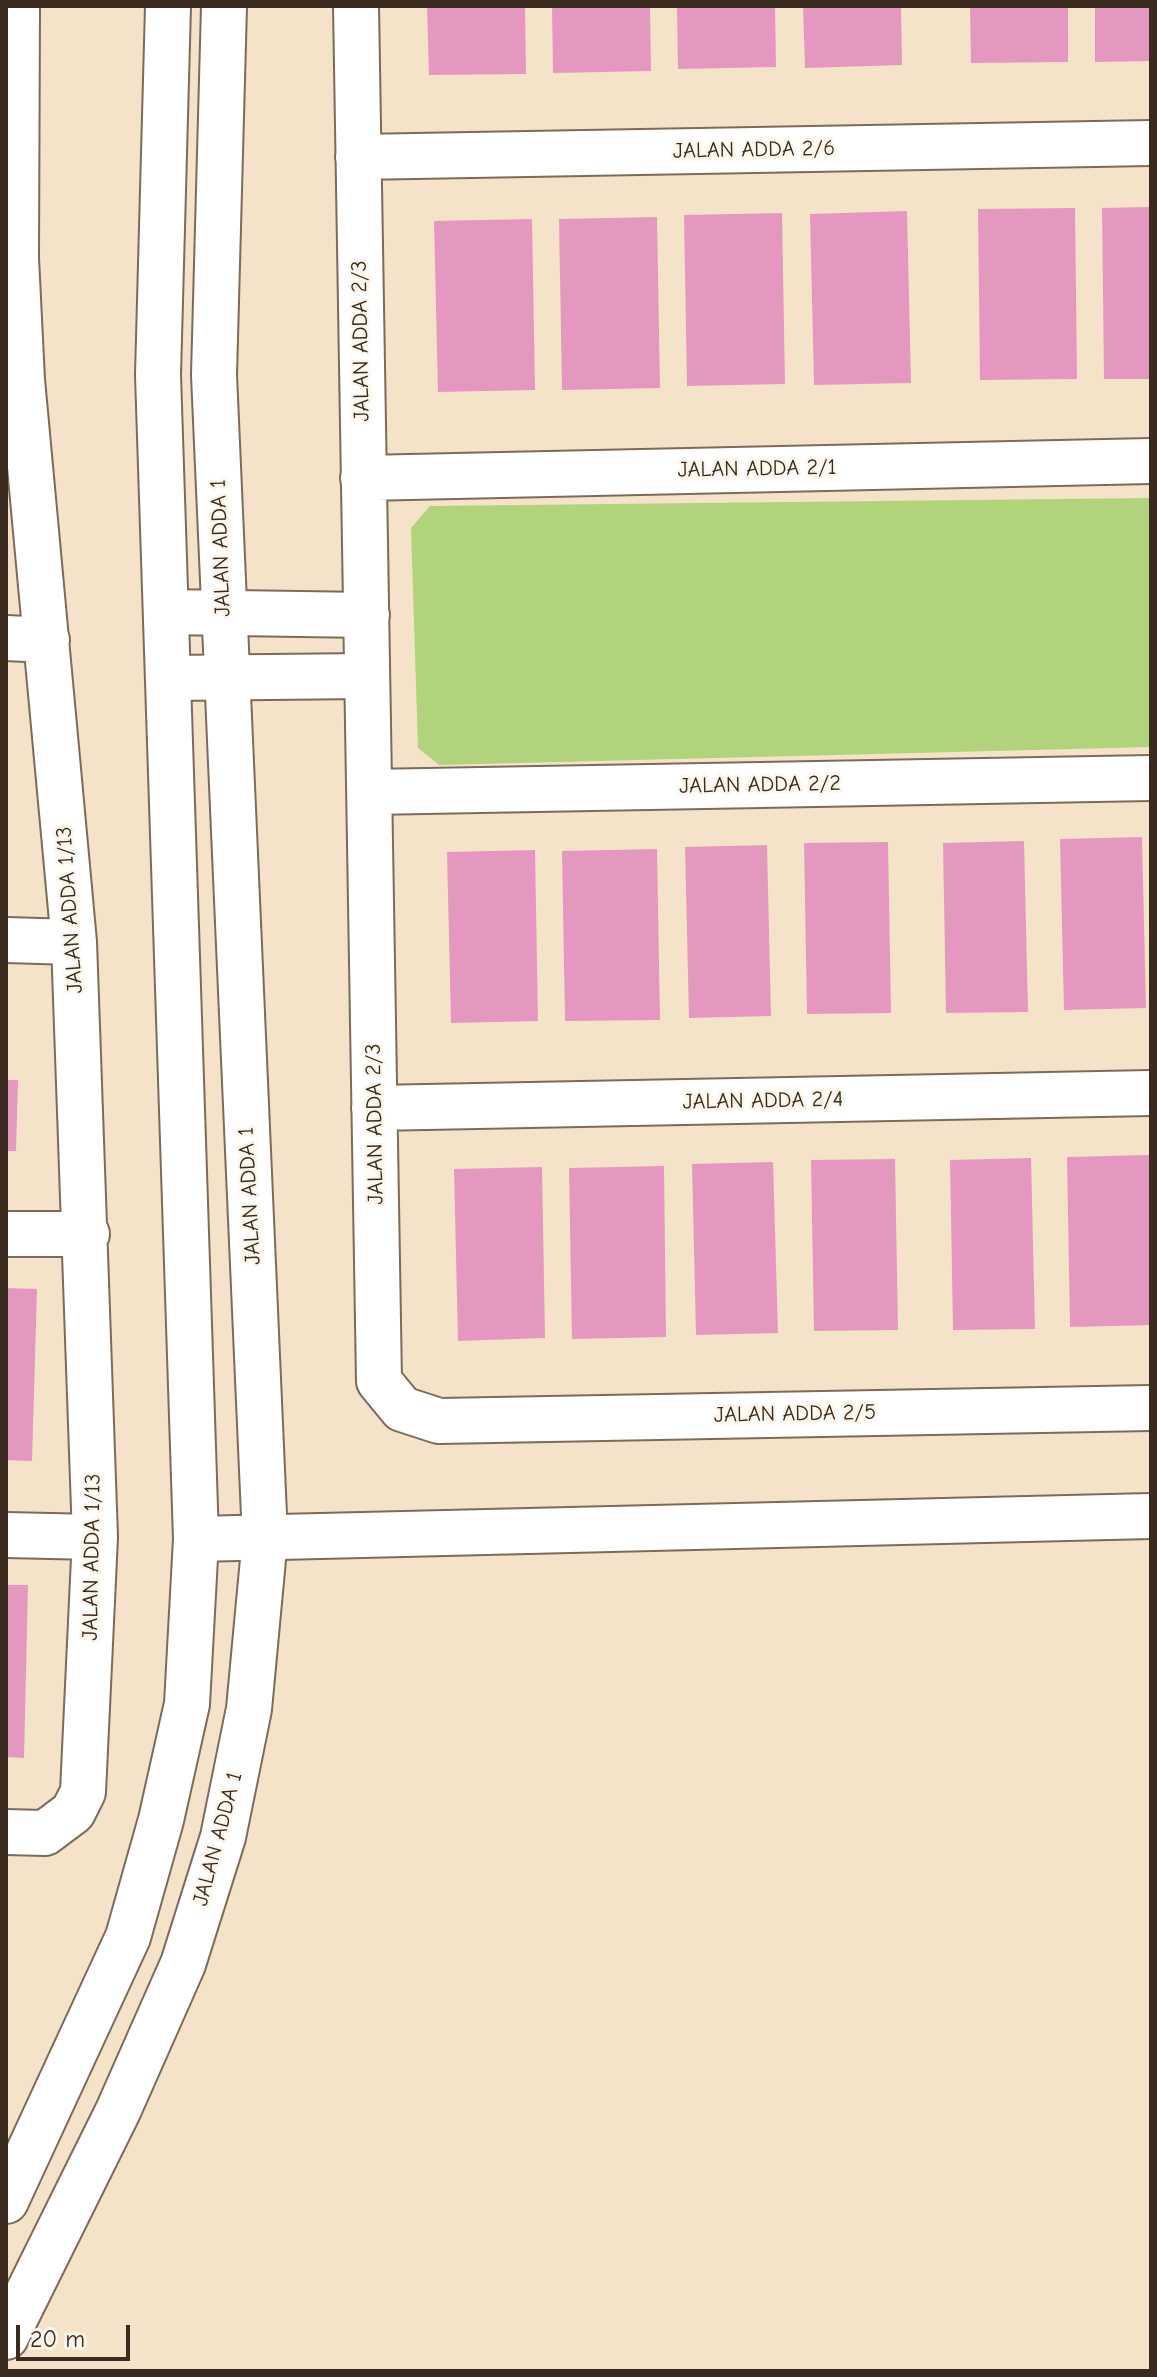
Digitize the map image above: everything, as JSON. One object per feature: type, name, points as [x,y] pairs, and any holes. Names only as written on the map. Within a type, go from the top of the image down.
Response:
[{"type":"street","points":[[6,2201],[59,2093],[133,1922],[161,1820],[187,1704],[196,1539],[158,375],[168,6]]},
{"type":"street","name":"JALAN ADDA 1","points":[[6,2337],[118,2111],[183,1964],[223,1837],[249,1709],[265,1538],[214,375],[224,6]]},
{"type":"street","name":"JALAN ADDA 2/3","points":[[356,6],[379,1381],[402,1409],[439,1421]]},
{"type":"street","name":"JALAN ADDA 1/13","points":[[6,1832],[45,1833],[73,1812],[83,1792],[95,1537],[87,1234],[74,942],[27,639],[22,380],[15,353],[13,34]]},
{"type":"street","name":"JALAN ADDA 2/6","points":[[358,157],[1151,143]]},
{"type":"street","name":"JALAN ADDA 2/1","points":[[363,478],[1151,461]]},
{"type":"street","points":[[166,612],[367,615]]},
{"type":"street","points":[[170,678],[367,676]]},
{"type":"street","name":"JALAN ADDA 2/2","points":[[370,792],[1151,778]]},
{"type":"street","points":[[6,940],[74,942]]},
{"type":"street","name":"JALAN ADDA 2/4","points":[[374,1108],[1151,1093]]},
{"type":"street","points":[[6,1234],[87,1234]]},
{"type":"street","name":"JALAN ADDA 2/5","points":[[439,1421],[1151,1408]]},
{"type":"street","points":[[196,1539],[1151,1516]]},
{"type":"street","points":[[6,1535],[95,1537]]},
{"type":"green space","points":[[1151,498],[1151,747],[439,765],[418,748],[411,528],[430,506]]},
{"type":"building","points":[[427,6],[525,6],[526,74],[429,75]]},
{"type":"building","points":[[552,6],[650,6],[651,71],[553,73]]},
{"type":"building","points":[[677,6],[775,6],[776,67],[678,69]]},
{"type":"building","points":[[803,6],[901,6],[902,65],[805,68]]},
{"type":"building","points":[[970,6],[1068,6],[1068,62],[971,63]]},
{"type":"building","points":[[1095,6],[1151,6],[1151,61],[1095,62]]},
{"type":"building","points":[[1149,207],[1151,379],[1104,379],[1102,208]]},
{"type":"building","points":[[1075,208],[1077,379],[980,380],[978,209]]},
{"type":"building","points":[[907,211],[911,383],[814,385],[810,214]]},
{"type":"building","points":[[782,213],[785,384],[687,386],[684,215]]},
{"type":"building","points":[[657,217],[660,388],[562,390],[559,219]]},
{"type":"building","points":[[532,219],[535,390],[438,392],[434,221]]},
{"type":"building","points":[[1142,837],[1146,1008],[1064,1010],[1060,839]]},
{"type":"building","points":[[1024,841],[1028,1012],[946,1013],[943,843]]},
{"type":"building","points":[[888,842],[891,1013],[807,1014],[804,843]]},
{"type":"building","points":[[767,845],[771,1016],[689,1018],[685,847]]},
{"type":"building","points":[[657,849],[660,1020],[565,1021],[562,851]]},
{"type":"building","points":[[535,850],[538,1021],[451,1023],[447,852]]},
{"type":"building","points":[[6,1080],[18,1080],[16,1151],[6,1151]]},
{"type":"building","points":[[1149,1155],[1151,1325],[1070,1327],[1067,1157]]},
{"type":"building","points":[[1031,1158],[1035,1329],[953,1330],[950,1160]]},
{"type":"building","points":[[895,1159],[898,1330],[814,1331],[811,1160]]},
{"type":"building","points":[[773,1162],[778,1333],[696,1335],[692,1164]]},
{"type":"building","points":[[664,1166],[666,1337],[572,1339],[569,1168]]},
{"type":"building","points":[[542,1167],[545,1338],[458,1341],[454,1169]]},
{"type":"building","points":[[6,1288],[37,1289],[32,1461],[6,1460]]},
{"type":"building","points":[[6,1585],[28,1585],[24,1758],[6,1757]]}]
